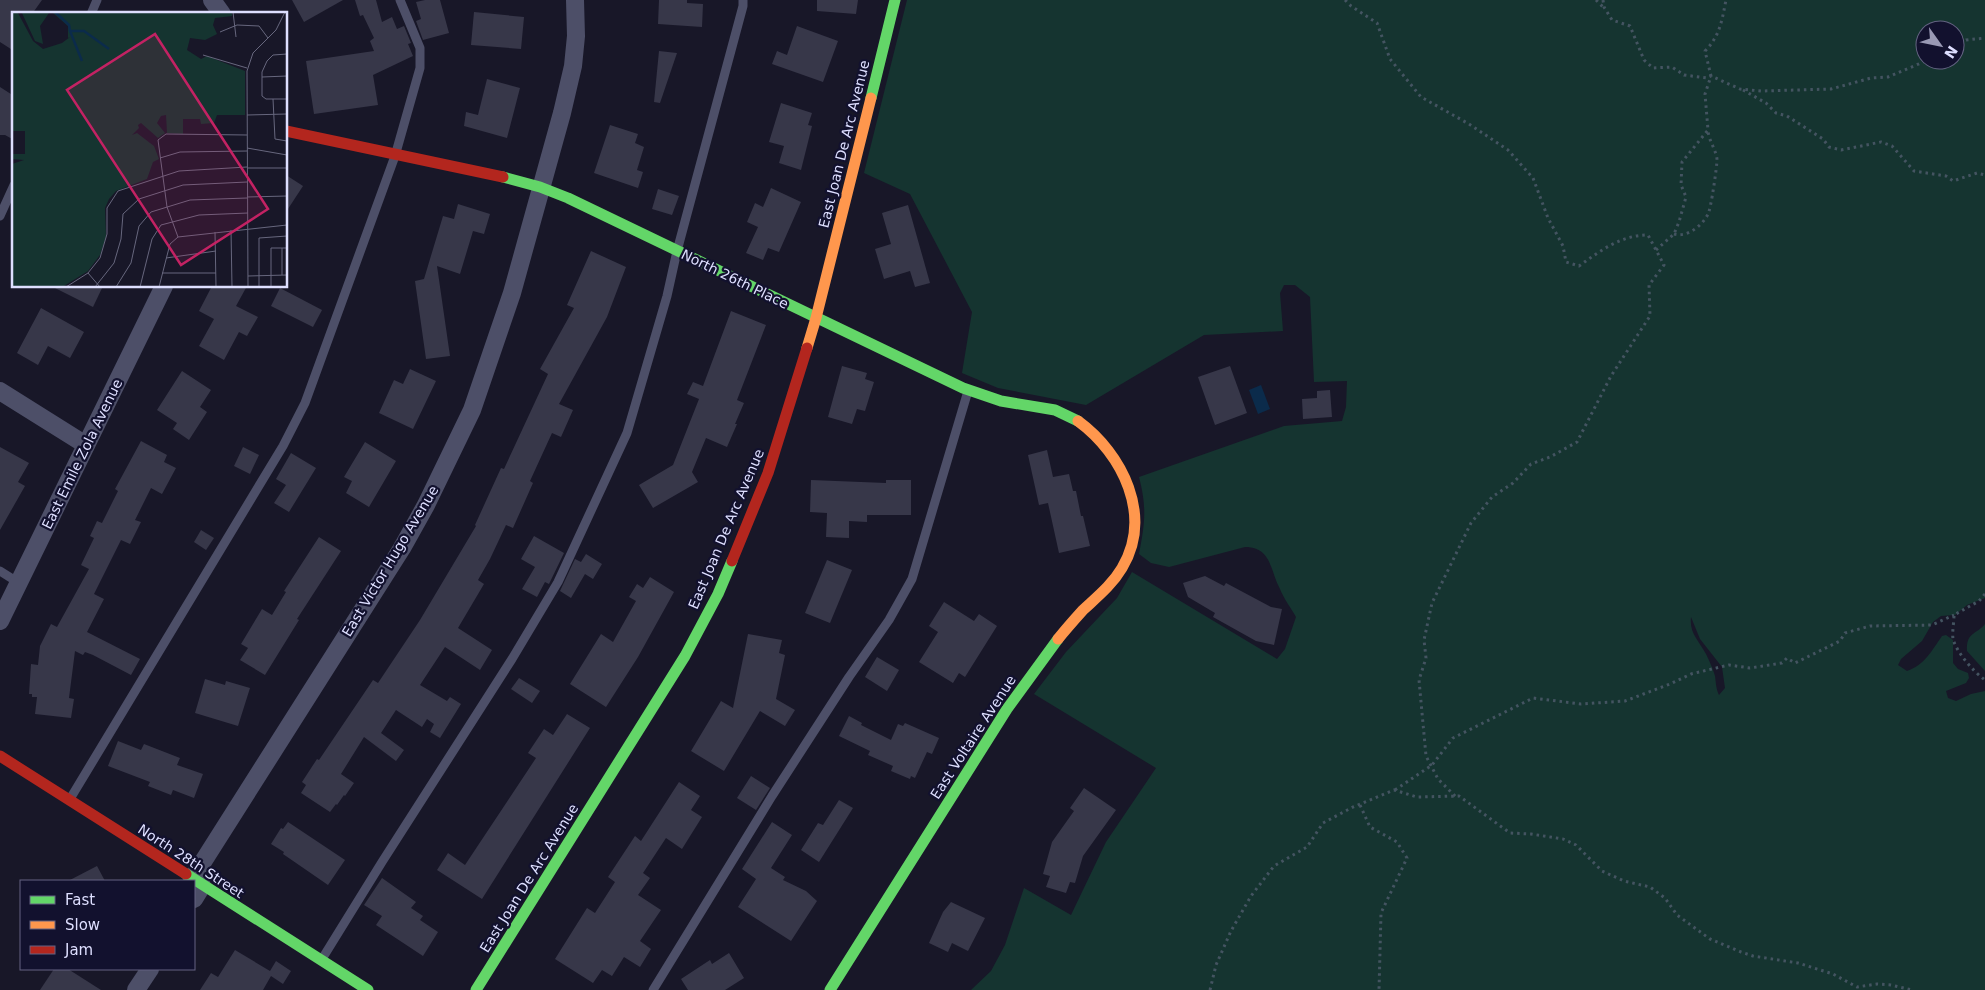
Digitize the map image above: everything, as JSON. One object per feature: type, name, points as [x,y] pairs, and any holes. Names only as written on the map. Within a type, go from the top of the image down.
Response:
[{"type":"street","points":[[212,0],[221,12]]},
{"type":"street","name":"East Victor Hugo Avenue","points":[[196,888],[402,548],[426,505],[472,410],[512,294],[540,187],[562,113],[573,66],[576,36],[575,0]]},
{"type":"street","name":"East Joan De Arc Avenue","points":[[476,990],[646,720],[685,656],[718,594],[768,473],[816,318],[895,0]]},
{"type":"street","name":"North 26th Place","points":[[288,132],[502,177],[540,187],[568,198],[816,318],[993,400],[1046,408],[1064,414],[1082,423],[1095,433],[1122,467],[1134,504]]},
{"type":"street","name":"East Emile Zola Avenue","points":[[0,621],[163,288]]},
{"type":"street","points":[[0,391],[86,445]]},
{"type":"street","name":"East Voltaire Avenue","points":[[830,990],[1007,709],[1038,664],[1072,622],[1114,579],[1127,558],[1134,536],[1134,504]]},
{"type":"street","name":"North 28th Street","points":[[0,756],[70,801],[184,880]]},
{"type":"street","name":"North 28th Street","points":[[196,888],[321,960],[368,990]]},
{"type":"street","points":[[136,990],[149,970]]},
{"type":"lane","points":[[92,12],[97,0]]},
{"type":"lane","points":[[70,801],[295,425],[306,403],[394,156],[420,68],[420,48],[400,0]]},
{"type":"lane","points":[[321,960],[512,659],[558,582],[627,434],[667,296],[677,251],[743,6],[743,0]]},
{"type":"lane","points":[[0,216],[12,189]]},
{"type":"lane","points":[[653,990],[772,796],[849,677],[889,620],[912,579],[968,389]]},
{"type":"lane","points":[[0,571],[19,583]]},
{"type":"path","points":[[1345,0],[1377,24],[1390,59],[1420,97],[1469,124],[1508,150],[1533,178],[1548,218],[1563,246],[1566,262],[1579,266],[1604,249],[1633,235],[1648,235],[1664,265],[1649,285],[1650,316],[1611,376],[1577,442],[1550,457],[1531,464],[1512,483],[1492,498],[1471,523],[1432,603],[1424,640],[1426,658],[1419,680],[1426,756],[1438,778],[1456,797],[1482,812],[1510,832],[1564,839],[1576,846],[1602,871],[1624,881],[1650,887],[1665,898],[1677,915],[1710,939],[1740,952],[1798,963],[1833,974],[1857,987],[1877,984],[1912,990]]},
{"type":"path","points":[[1596,0],[1612,20],[1630,26],[1644,60],[1653,68],[1672,67],[1684,75],[1707,78],[1711,76],[1740,89],[1766,103],[1776,113],[1787,116],[1823,139],[1829,147],[1841,150],[1881,142],[1892,146],[1914,171],[1946,176],[1953,181],[1978,173],[1985,175]]},
{"type":"path","points":[[1603,0],[1605,9]]},
{"type":"path","points":[[1674,234],[1678,235],[1695,230],[1709,213],[1717,159],[1708,130],[1705,94],[1711,76],[1706,51],[1714,42],[1721,25],[1726,0]]},
{"type":"path","points":[[1965,41],[1985,38]]},
{"type":"path","points":[[1740,89],[1761,91],[1831,89],[1870,78],[1888,77],[1915,66]]},
{"type":"path","points":[[1656,250],[1674,234],[1680,222],[1686,197],[1681,185],[1682,162],[1708,130]]},
{"type":"path","points":[[1210,990],[1216,965],[1231,932],[1251,896],[1274,866],[1307,847],[1323,823],[1394,790],[1432,765],[1453,738],[1533,698],[1581,704],[1625,701],[1691,674],[1729,665],[1750,668],[1782,663],[1788,658],[1795,663],[1840,640],[1845,633],[1870,626],[1932,625],[1979,601],[1985,594]]},
{"type":"path","points":[[1954,615],[1953,637],[1956,646],[1969,664],[1985,680]]},
{"type":"path","points":[[1394,790],[1418,797],[1456,797]]},
{"type":"path","points":[[1360,805],[1370,827],[1398,842],[1408,858],[1381,913],[1379,990]]},
{"type":"green space","points":[[907,0],[1985,0],[1985,598],[1967,605],[1955,615],[1941,616],[1933,622],[1922,641],[1901,659],[1898,665],[1907,671],[1919,665],[1942,636],[1946,635],[1953,640],[1953,663],[1958,669],[1968,673],[1969,678],[1966,683],[1946,691],[1948,698],[1956,701],[1971,694],[1985,691],[1985,990],[971,990],[991,971],[1005,945],[1024,888],[1071,915],[1106,842],[1156,768],[1034,694],[1066,652],[1117,598],[1132,572],[1277,659],[1285,649],[1296,617],[1282,593],[1269,561],[1260,551],[1254,548],[1245,547],[1169,567],[1151,563],[1139,554],[1144,515],[1139,477],[1284,426],[1342,421],[1346,407],[1347,381],[1314,382],[1310,297],[1295,285],[1284,285],[1280,293],[1283,331],[1204,335],[1086,405],[998,388],[962,373],[972,312],[910,194],[864,173]],"holes":[[[1691,617],[1700,639],[1722,667],[1725,688],[1719,695],[1711,665],[1693,632]]]},
{"type":"green space","points":[[1985,624],[1985,671],[1967,651],[1967,645],[1972,634]]},
{"type":"water","points":[[1261,385],[1270,409],[1258,414],[1249,390]]},
{"type":"building","points":[[0,0],[42,0],[33,12],[12,12],[12,50],[0,42]]},
{"type":"building","points":[[292,0],[343,0],[304,22]]},
{"type":"building","points":[[355,0],[376,0],[382,22],[392,17],[397,29],[404,26],[411,43],[408,44],[413,56],[373,75],[378,105],[314,114],[306,61],[374,51],[370,41],[374,38],[363,15],[360,16]]},
{"type":"building","points":[[440,0],[449,33],[423,40],[416,21],[421,19],[416,2]]},
{"type":"building","points":[[659,0],[687,0],[687,3],[703,4],[702,27],[658,24]]},
{"type":"building","points":[[817,0],[858,0],[856,14],[817,11]]},
{"type":"building","points":[[474,12],[524,17],[521,49],[471,45]]},
{"type":"building","points":[[797,26],[838,41],[823,82],[772,64],[777,51],[787,55]]},
{"type":"building","points":[[659,51],[677,53],[660,103],[654,102]]},
{"type":"building","points":[[487,79],[520,88],[507,138],[464,126],[466,112],[478,115]]},
{"type":"building","points":[[0,87],[12,95],[12,139],[5,135],[0,135]]},
{"type":"building","points":[[781,103],[812,113],[808,125],[812,126],[801,170],[779,163],[784,146],[769,142]]},
{"type":"building","points":[[610,125],[638,134],[635,143],[644,147],[637,170],[643,172],[638,188],[594,173]]},
{"type":"building","points":[[288,176],[303,186],[288,209]]},
{"type":"building","points":[[771,188],[801,202],[779,252],[768,248],[763,260],[746,253],[758,227],[747,222],[755,203],[763,207]]},
{"type":"building","points":[[658,189],[679,196],[672,215],[652,209]]},
{"type":"building","points":[[458,204],[490,214],[484,234],[473,231],[460,274],[437,266],[450,356],[426,359],[415,281],[424,279],[443,216],[454,219]]},
{"type":"building","points":[[908,205],[930,283],[915,287],[910,271],[884,279],[875,249],[891,244],[882,213]]},
{"type":"building","points":[[591,251],[626,267],[607,317],[559,404],[573,410],[561,437],[552,433],[530,481],[533,483],[513,528],[506,525],[478,580],[484,584],[458,628],[492,650],[480,670],[445,647],[420,685],[447,701],[450,697],[461,704],[440,738],[430,732],[434,724],[427,719],[422,727],[396,710],[381,733],[404,750],[396,761],[364,737],[341,774],[354,783],[330,812],[301,793],[306,785],[302,782],[373,680],[378,683],[420,620],[476,526],[501,468],[504,469],[548,374],[540,369],[574,308],[567,305]]},
{"type":"building","points":[[55,288],[102,288],[93,307]]},
{"type":"building","points":[[211,288],[246,288],[236,306],[258,317],[247,336],[239,332],[224,360],[199,346],[214,319],[199,311]]},
{"type":"building","points":[[280,288],[322,310],[313,327],[271,306]]},
{"type":"building","points":[[41,308],[84,332],[70,358],[48,346],[38,365],[17,353]]},
{"type":"building","points":[[731,311],[766,325],[737,400],[744,403],[735,424],[737,424],[727,447],[706,438],[692,472],[698,482],[653,508],[639,485],[673,465],[699,399],[687,394],[693,382],[703,386]]},
{"type":"building","points":[[842,366],[867,373],[865,379],[874,382],[865,411],[857,409],[852,424],[828,417]]},
{"type":"building","points":[[1230,366],[1247,413],[1215,425],[1198,377]]},
{"type":"building","points":[[410,369],[436,381],[413,429],[379,413],[394,380],[403,384]]},
{"type":"building","points":[[182,371],[211,390],[200,407],[207,412],[189,440],[173,429],[177,423],[157,410]]},
{"type":"building","points":[[1330,390],[1332,417],[1303,419],[1302,399],[1317,398],[1317,391]]},
{"type":"building","points":[[141,441],[167,455],[164,462],[176,468],[162,494],[151,488],[135,520],[141,522],[130,544],[121,540],[94,594],[104,599],[87,632],[140,659],[131,675],[93,655],[85,652],[83,655],[75,651],[69,698],[74,699],[71,718],[35,714],[37,697],[32,697],[32,694],[29,694],[31,664],[38,665],[40,646],[51,624],[57,627],[89,569],[81,565],[94,538],[90,536],[97,521],[102,523],[118,491],[115,489]]},
{"type":"building","points":[[365,442],[396,461],[369,507],[346,493],[352,481],[344,477]]},
{"type":"building","points":[[0,447],[29,463],[18,482],[25,486],[0,530]]},
{"type":"building","points":[[243,447],[259,455],[250,474],[234,466]]},
{"type":"building","points":[[1047,450],[1053,477],[1069,474],[1073,491],[1076,491],[1090,546],[1059,553],[1048,503],[1039,505],[1028,455]]},
{"type":"building","points":[[291,453],[316,468],[289,512],[274,503],[286,485],[276,479]]},
{"type":"building","points":[[811,480],[886,483],[886,480],[911,480],[911,515],[867,515],[867,522],[849,521],[849,538],[826,537],[827,513],[810,512]]},
{"type":"building","points":[[201,530],[214,538],[206,550],[194,542]]},
{"type":"building","points":[[534,536],[564,553],[549,584],[545,582],[537,597],[522,589],[535,567],[521,559]]},
{"type":"building","points":[[319,537],[341,551],[297,619],[299,620],[265,675],[240,660],[248,648],[241,644],[262,609],[272,615],[286,592],[284,591]]},
{"type":"building","points":[[586,554],[602,564],[593,579],[585,574],[571,598],[560,591],[575,559],[581,562]]},
{"type":"building","points":[[827,560],[852,570],[830,623],[805,613]]},
{"type":"building","points":[[1205,576],[1224,586],[1226,583],[1271,607],[1282,609],[1274,645],[1256,641],[1213,617],[1215,613],[1188,597],[1183,583]]},
{"type":"building","points":[[650,577],[674,592],[638,657],[606,707],[570,684],[601,634],[613,642],[636,601],[629,597],[637,584],[643,588]]},
{"type":"building","points":[[944,602],[974,621],[979,614],[997,626],[965,677],[959,673],[953,683],[919,662],[938,632],[929,626]]},
{"type":"building","points":[[748,634],[782,640],[779,653],[785,655],[776,699],[795,710],[785,726],[760,711],[724,771],[691,751],[721,701],[733,708]]},
{"type":"building","points":[[877,657],[899,670],[887,691],[865,677]]},
{"type":"building","points":[[519,678],[540,691],[532,703],[511,689]]},
{"type":"building","points":[[205,679],[225,685],[226,681],[250,688],[238,726],[195,713]]},
{"type":"building","points":[[567,714],[590,728],[482,899],[437,870],[448,853],[465,865],[536,758],[528,753],[544,729],[553,735]]},
{"type":"building","points":[[849,716],[862,723],[861,725],[891,740],[898,724],[903,726],[905,723],[939,738],[932,754],[927,752],[915,778],[911,776],[910,779],[891,771],[893,766],[868,755],[870,751],[839,736]]},
{"type":"building","points":[[118,741],[141,750],[144,744],[180,758],[177,765],[203,774],[194,798],[173,790],[171,795],[148,786],[150,782],[108,766]]},
{"type":"building","points":[[751,776],[770,788],[756,810],[737,798]]},
{"type":"building","points":[[679,782],[700,796],[691,810],[702,817],[682,849],[666,838],[643,873],[650,878],[638,895],[661,910],[640,941],[651,949],[640,967],[624,957],[612,976],[602,970],[593,983],[555,959],[587,908],[595,913],[615,882],[608,877],[635,836],[641,841]]},
{"type":"building","points":[[1084,788],[1116,810],[1083,856],[1075,883],[1070,882],[1066,893],[1046,887],[1050,876],[1043,874],[1052,842],[1074,811],[1070,808]]},
{"type":"building","points":[[839,800],[853,808],[819,862],[801,850],[818,823],[823,825]]},
{"type":"building","points":[[288,822],[345,860],[328,885],[271,844],[281,828],[283,829]]},
{"type":"building","points":[[772,822],[792,835],[771,868],[785,877],[783,880],[806,891],[817,901],[791,941],[738,907],[756,879],[742,869]]},
{"type":"building","points":[[97,866],[104,880],[70,880]]},
{"type":"building","points":[[382,878],[416,902],[411,908],[423,916],[420,920],[438,932],[423,956],[376,925],[382,916],[364,905]]},
{"type":"building","points":[[951,902],[985,918],[968,951],[952,943],[948,952],[929,943],[943,912]]},
{"type":"building","points":[[235,950],[270,971],[276,961],[291,971],[283,984],[271,976],[263,990],[200,990],[211,973],[218,977]]},
{"type":"building","points":[[729,953],[744,978],[725,990],[688,990],[681,979],[710,960],[712,964]]},
{"type":"building","points":[[53,970],[70,970],[101,990],[40,990]]},
{"type":"traffic: fast","points":[[871,98],[895,0]]},
{"type":"traffic: fast","points":[[503,177],[540,187],[568,198],[963,388],[1001,401],[1055,410],[1078,421]]},
{"type":"traffic: fast","points":[[476,990],[685,656],[718,594],[732,561]]},
{"type":"traffic: fast","points":[[830,990],[1007,709],[1058,639]]},
{"type":"traffic: fast","points":[[186,874],[368,990]]},
{"type":"traffic: slow","points":[[807,348],[871,98]]},
{"type":"traffic: slow","points":[[1058,639],[1083,610],[1114,580],[1131,548],[1135,528],[1134,507],[1120,468],[1094,435],[1078,421]]},
{"type":"traffic: jam","points":[[288,131],[503,177]]},
{"type":"traffic: jam","points":[[732,561],[768,473],[807,348]]},
{"type":"traffic: jam","points":[[0,756],[186,874]]}]
